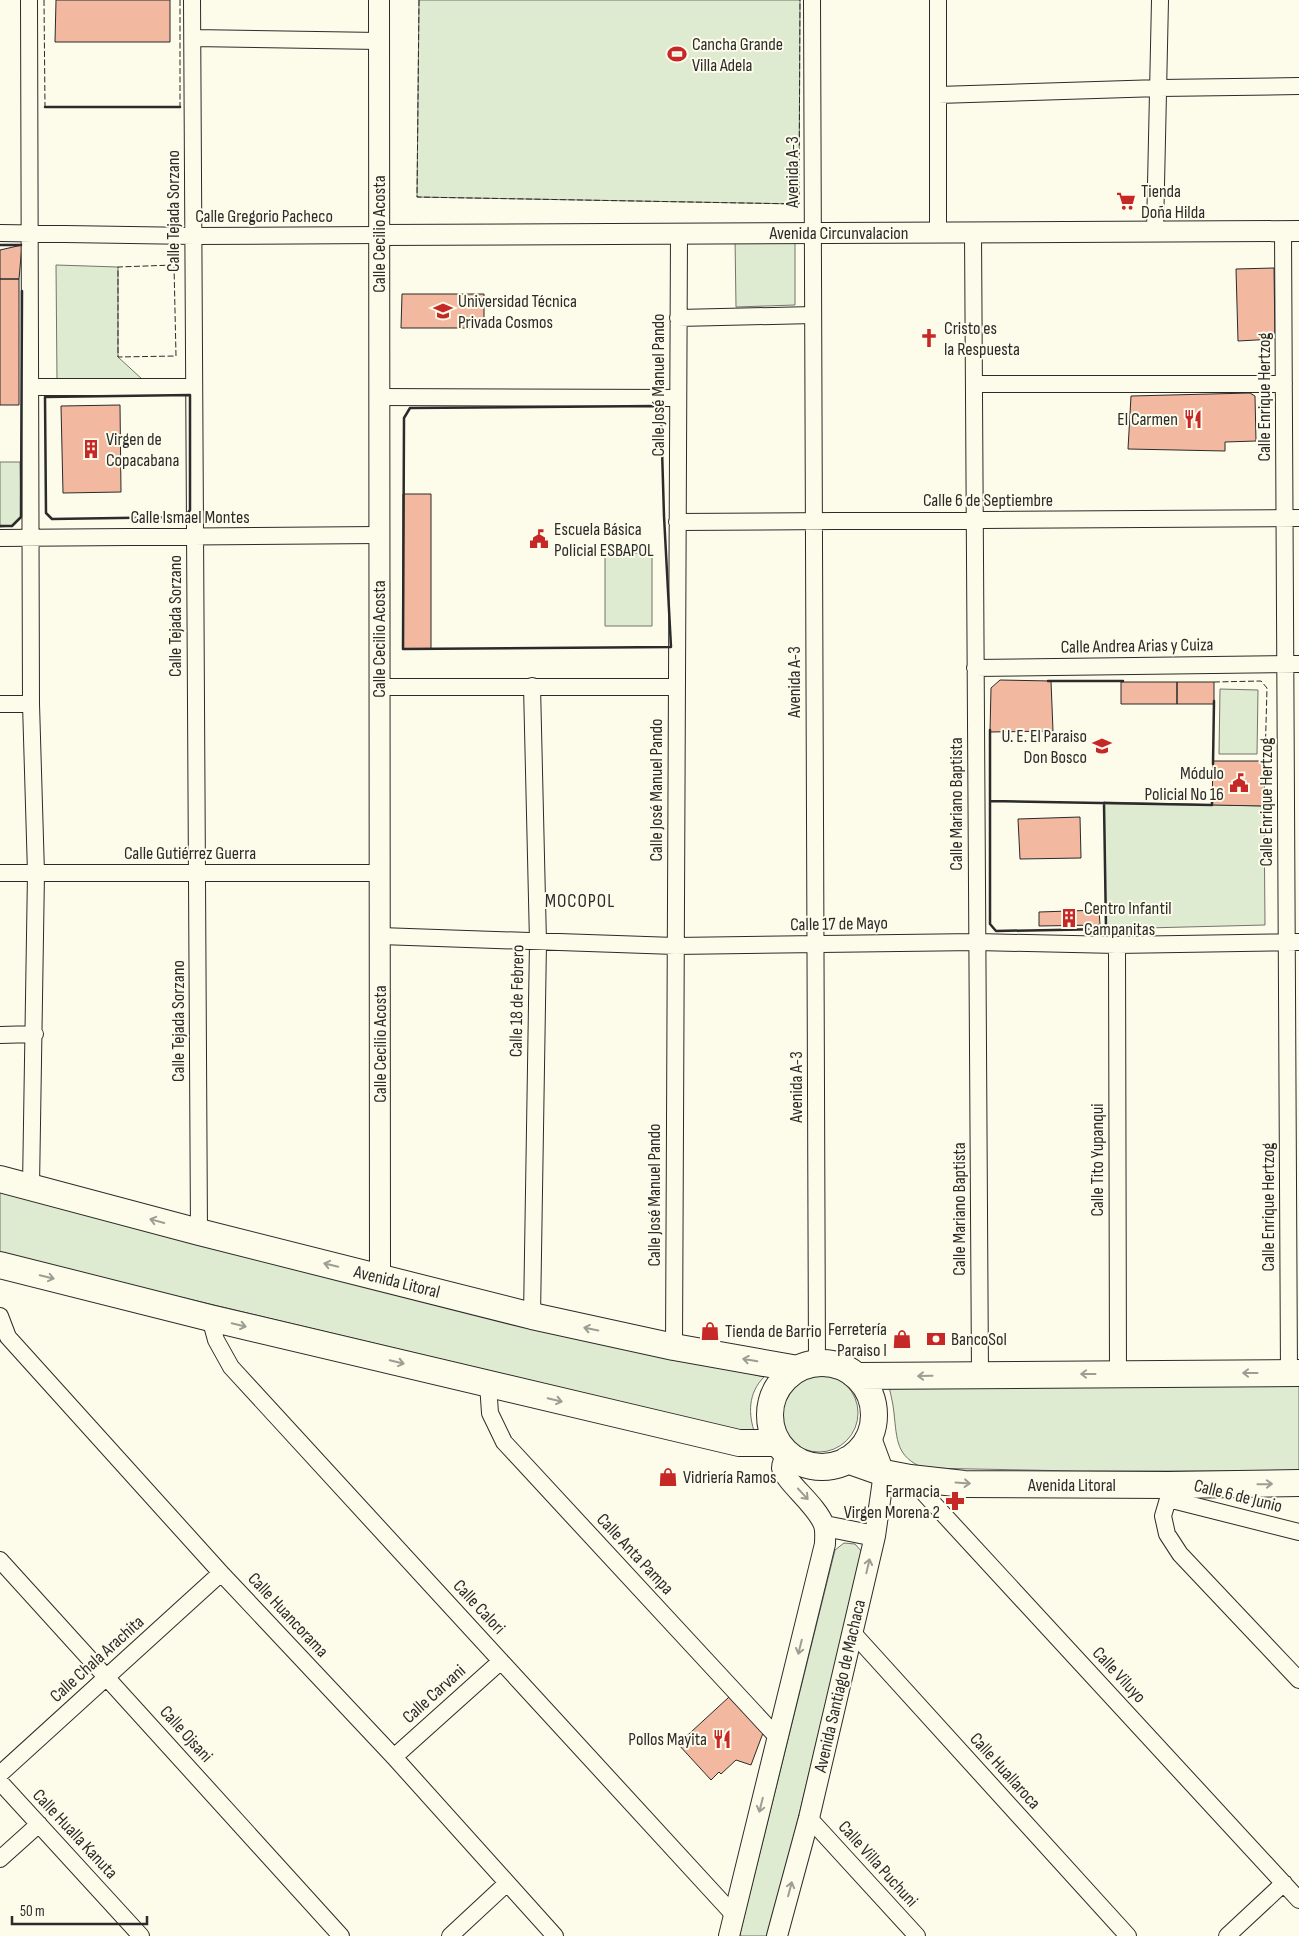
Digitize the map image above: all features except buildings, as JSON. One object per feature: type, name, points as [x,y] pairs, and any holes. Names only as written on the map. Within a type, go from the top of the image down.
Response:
[{"type":"main road","name":"Avenida Litoral","points":[[0,1179],[198,1232],[532,1316],[674,1347],[808,1366]]},
{"type":"main road","points":[[0,1265],[210,1318],[739,1443],[783,1448]]},
{"type":"main road","points":[[839,1365],[857,1376],[865,1385],[872,1401],[874,1418],[870,1435],[861,1450],[847,1460],[831,1466],[819,1467],[803,1463],[783,1448],[772,1428],[770,1414],[774,1394],[782,1381],[808,1366],[839,1365]]},
{"type":"main road","points":[[857,1376],[1294,1373]]},
{"type":"main road","name":"Avenida Litoral","points":[[847,1460],[884,1473],[964,1484],[1168,1492],[1299,1483]]},
{"type":"street","points":[[29,0],[31,704],[36,873],[35,1034],[31,1186]]},
{"type":"street","name":"Calle Tejada Sorzano","points":[[192,0],[198,1232]]},
{"type":"street","name":"Calle Cecilio Acosta","points":[[379,0],[380,1277]]},
{"type":"street","name":"Avenida A-3","points":[[808,1366],[815,945],[812,0]]},
{"type":"street","points":[[938,0],[938,232]]},
{"type":"street","points":[[1155,231],[1160,88],[1160,0]]},
{"type":"street","points":[[193,38],[379,41]]},
{"type":"street","points":[[938,95],[1299,86]]},
{"type":"street","name":"Avenida Circunvalacion","points":[[379,235],[1291,231]]},
{"type":"street","name":"Calle Enrique Hertzog","points":[[1291,231],[1284,384],[1292,518],[1294,1373]]},
{"type":"street","name":"Calle Mariano Baptista","points":[[972,232],[980,1375]]},
{"type":"street","name":"Calle Gregorio Pacheco","points":[[0,233],[194,236],[379,235]]},
{"type":"street","name":"Calle José Manuel Pando","points":[[674,1347],[678,234]]},
{"type":"street","points":[[678,318],[813,315]]},
{"type":"street","points":[[974,384],[1284,384]]},
{"type":"street","points":[[30,387],[194,387]]},
{"type":"street","points":[[379,397],[678,398]]},
{"type":"street","name":"Calle 6 de Septiembre","points":[[677,522],[1292,518]]},
{"type":"street","name":"Calle Ismael Montes","points":[[0,538],[379,535]]},
{"type":"street","name":"Calle Andrea Arias y Cuiza","points":[[975,668],[1292,664]]},
{"type":"street","name":"Calle 18 de Febrero","points":[[532,686],[538,942],[532,1316]]},
{"type":"street","points":[[380,687],[676,687]]},
{"type":"street","points":[[0,704],[31,704]]},
{"type":"street","name":"Calle Gutiérrez Guerra","points":[[0,873],[380,873]]},
{"type":"street","name":"Calle 17 de Mayo","points":[[380,936],[675,946],[977,942],[1116,945],[1293,942]]},
{"type":"street","name":"Calle Tito Yupanqui","points":[[1116,945],[1118,1374]]},
{"type":"street","points":[[0,1035],[35,1034]]},
{"type":"street","name":"Calle Huancorama","points":[[0,1316],[8,1337],[220,1573],[394,1757],[555,1936]]},
{"type":"street","name":"Calle Calori","points":[[210,1318],[216,1340],[231,1367],[733,1914]]},
{"type":"street","name":"Calle Anta Pampa","points":[[488,1384],[490,1414],[504,1442],[778,1738]]},
{"type":"street","name":"Avenida Santiago de Machaca","points":[[777,1936],[809,1818],[875,1536],[884,1473],[870,1435]]},
{"type":"street","points":[[729,1936],[825,1544],[825,1526],[810,1502],[787,1478],[782,1468],[784,1460],[783,1448]]},
{"type":"street","name":"Calle Viluyo","points":[[910,1478],[1299,1900]]},
{"type":"street","points":[[1168,1492],[1163,1516],[1167,1534],[1180,1554],[1299,1680]]},
{"type":"street","name":"Calle 6 de Junio","points":[[1168,1492],[1299,1532]]},
{"type":"street","points":[[825,1526],[875,1536]]},
{"type":"street","name":"Calle Ojsani","points":[[0,1560],[341,1936]]},
{"type":"street","name":"Calle Chala Arachita","points":[[0,1774],[220,1573]]},
{"type":"street","name":"Calle Huallaroca","points":[[853,1633],[1128,1936]]},
{"type":"street","name":"Calle Carvani","points":[[394,1757],[501,1661]]},
{"type":"street","name":"Calle Hualla Kanuta","points":[[0,1782],[141,1936]]},
{"type":"street","name":"Calle Villa Puchuni","points":[[809,1818],[916,1936]]},
{"type":"street","points":[[0,1859],[39,1824]]},
{"type":"street","points":[[450,1936],[507,1883]]},
{"type":"street","points":[[1227,1936],[1284,1883]]},
{"type":"green space","points":[[419,0],[800,0],[799,204],[417,197]]},
{"type":"green space","points":[[795,234],[795,305],[736,307],[735,237]]},
{"type":"green space","points":[[56,265],[118,267],[118,357],[143,380],[57,381]]},
{"type":"green space","points":[[0,462],[20,462],[21,517],[12,526],[0,527]]},
{"type":"green space","points":[[605,553],[652,553],[652,626],[605,626]]},
{"type":"green space","points":[[1220,689],[1258,690],[1257,754],[1219,754]]},
{"type":"green space","points":[[1104,802],[1264,806],[1265,925],[1106,929]]},
{"type":"green space","points":[[0,1191],[525,1322],[764,1377],[752,1397],[751,1419],[755,1434],[0,1254]]},
{"type":"green space","points":[[819,1374],[834,1377],[847,1385],[855,1398],[858,1413],[855,1428],[847,1441],[834,1449],[819,1452],[804,1449],[791,1441],[783,1428],[780,1413],[783,1398],[791,1385],[804,1377]]},
{"type":"green space","points":[[1299,1379],[1299,1471],[1076,1471],[924,1468],[908,1459],[897,1439],[888,1382]]},
{"type":"green space","points":[[844,1543],[855,1544],[862,1552],[770,1936],[741,1936],[740,1933],[835,1550]]},
{"type":"fence","points":[[44,0],[45,107]]},
{"type":"fence","points":[[180,0],[180,107]]},
{"type":"fence","points":[[419,0],[417,197],[799,204],[800,0]]},
{"type":"fence","points":[[174,265],[176,356],[118,357],[118,267],[174,265]]},
{"type":"fence","points":[[1214,682],[1261,681],[1267,688],[1265,761],[1263,761]]},
{"type":"wall","points":[[45,107],[180,107]]},
{"type":"wall","points":[[0,245],[21,245]]},
{"type":"wall","points":[[0,526],[12,526],[21,517],[22,291]]},
{"type":"wall","points":[[190,395],[190,510],[185,517],[52,519],[46,513],[45,397],[190,395]]},
{"type":"wall","points":[[655,406],[661,416],[671,647],[403,649],[404,418],[410,408],[655,406]]},
{"type":"wall","points":[[1048,681],[1123,681]]},
{"type":"wall","points":[[1213,764],[1214,701]]},
{"type":"wall","points":[[990,730],[990,924],[996,931],[1106,929],[1104,803]]},
{"type":"wall","points":[[990,801],[1212,805],[1212,801]]},
{"type":"place","name":"Cancha Grande Villa Adela","points":[[677,54]]},
{"type":"place","name":"Tienda Doña Hilda","points":[[1126,201]]},
{"type":"place","name":"Universidad Técnica Privada Cosmos","points":[[443,311]]},
{"type":"place","name":"Cristo es la Respuesta","points":[[929,338]]},
{"type":"place","name":"El Carmen","points":[[1193,419]]},
{"type":"place","name":"Virgen de Copacabana","points":[[91,449]]},
{"type":"place","name":"Escuela Básica Policial ESBAPOL","points":[[539,539]]},
{"type":"place","name":"U. E. El Paraiso Don Bosco","points":[[1102,746]]},
{"type":"place","name":"Módulo Policial No 16","points":[[1239,783]]},
{"type":"place","name":"Centro Infantil Campanitas","points":[[1069,918]]},
{"type":"place","name":"Tienda de Barrio","points":[[710,1331]]},
{"type":"place","name":"Ferretería Paraiso I","points":[[902,1339]]},
{"type":"place","name":"BancoSol","points":[[936,1339]]},
{"type":"place","name":"Vidriería Ramos","points":[[668,1477]]},
{"type":"place","name":"Farmacia Virgen Morena 2","points":[[955,1501]]},
{"type":"place","name":"Pollos Mayita","points":[[722,1739]]},
{"type":"district","name":"MOCOPOL","points":[[580,901]]}]
